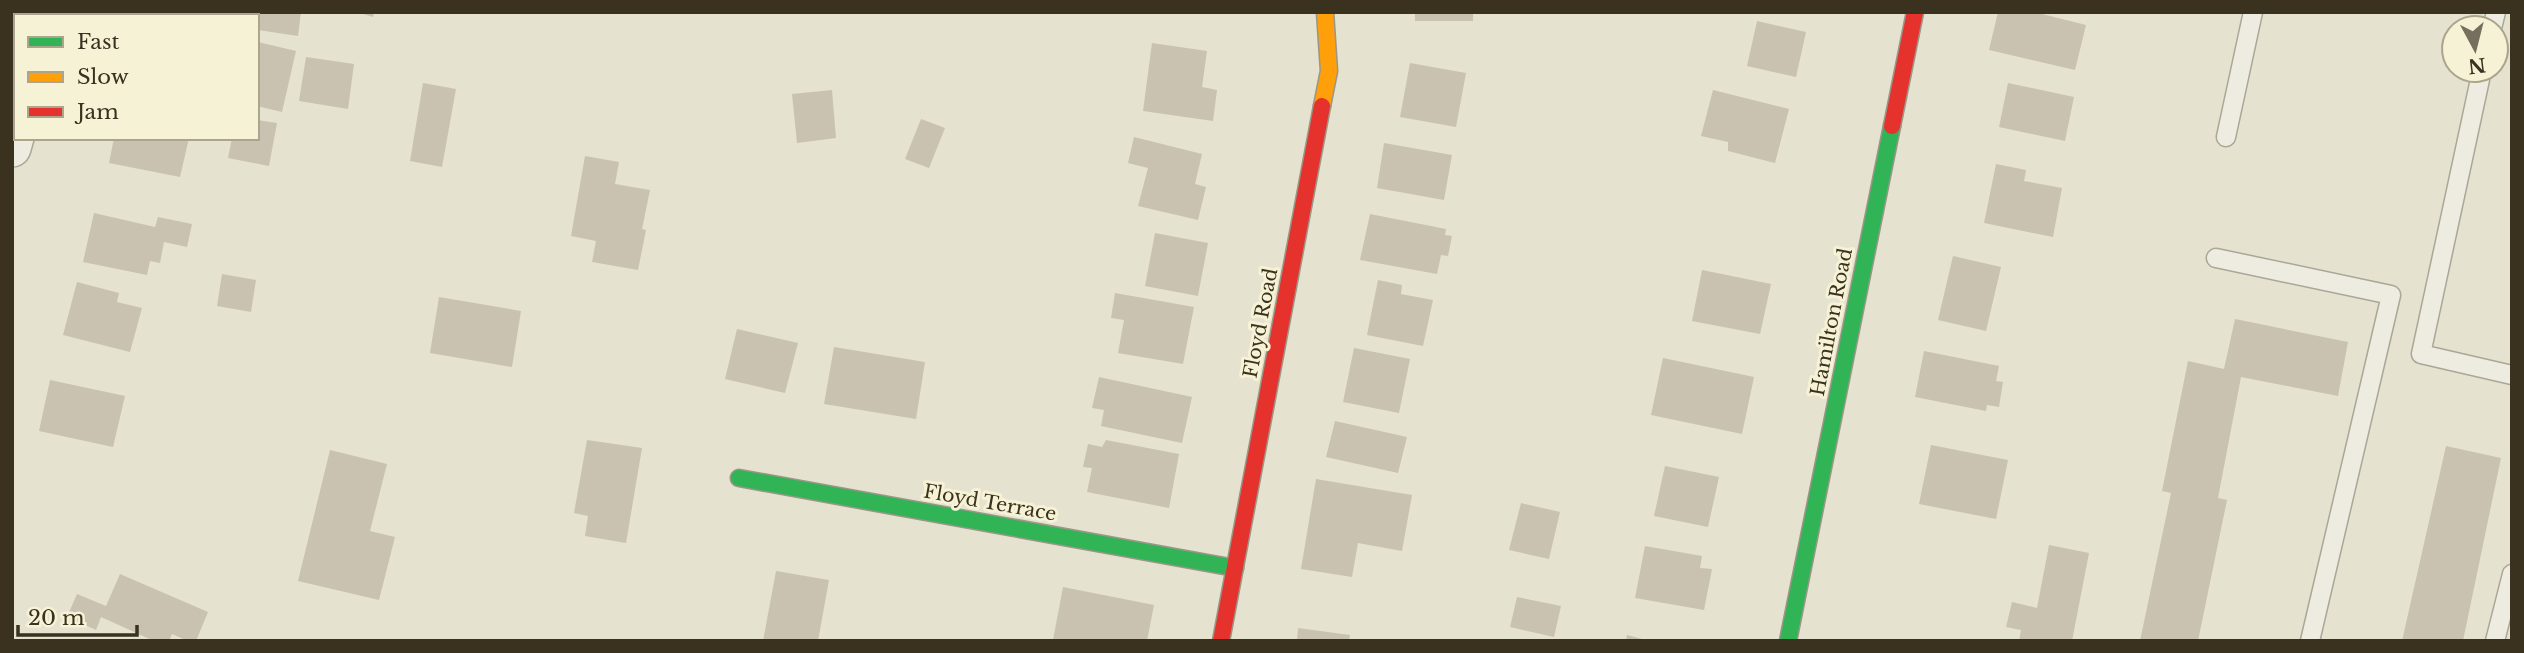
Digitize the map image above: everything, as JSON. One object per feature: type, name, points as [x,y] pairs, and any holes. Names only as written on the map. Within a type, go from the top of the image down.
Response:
[{"type":"street","name":"Floyd Road","points":[[1221,641],[1329,71],[1325,12]]},
{"type":"street","name":"Hamilton Road","points":[[1788,641],[1916,12]]},
{"type":"street","name":"Floyd Terrace","points":[[738,478],[1235,568]]},
{"type":"lane","points":[[2226,137],[2253,12]]},
{"type":"lane","points":[[2479,84],[2421,354],[2512,375]]},
{"type":"lane","points":[[2216,258],[2391,295],[2310,641]]},
{"type":"lane","points":[[2495,641],[2512,573]]},
{"type":"building","points":[[260,12],[301,12],[298,36],[259,30]]},
{"type":"building","points":[[357,12],[374,12],[373,17]]},
{"type":"building","points":[[1415,12],[1473,12],[1473,21],[1415,21]]},
{"type":"building","points":[[1998,12],[2034,12],[2086,25],[2075,70],[1989,50]]},
{"type":"building","points":[[1757,21],[1806,32],[1796,77],[1747,66]]},
{"type":"building","points":[[259,42],[296,51],[282,112],[259,106]]},
{"type":"building","points":[[1152,43],[1207,51],[1202,87],[1217,90],[1213,121],[1143,111]]},
{"type":"building","points":[[306,57],[354,64],[348,109],[299,101]]},
{"type":"building","points":[[1410,63],[1466,73],[1456,127],[1400,117]]},
{"type":"building","points":[[423,83],[456,89],[442,167],[410,161]]},
{"type":"building","points":[[2008,83],[2074,97],[2065,141],[1999,127]]},
{"type":"building","points":[[832,90],[836,138],[797,143],[792,94]]},
{"type":"building","points":[[1713,90],[1789,109],[1775,163],[1728,151],[1728,142],[1701,136]]},
{"type":"building","points":[[921,119],[945,128],[929,168],[905,159]]},
{"type":"building","points":[[259,120],[277,123],[269,166],[228,158],[232,140],[259,140]]},
{"type":"building","points":[[1134,137],[1202,154],[1195,184],[1206,187],[1198,220],[1138,206],[1148,168],[1128,163]]},
{"type":"building","points":[[114,140],[189,140],[180,177],[109,163]]},
{"type":"building","points":[[1384,143],[1452,155],[1444,200],[1377,188]]},
{"type":"building","points":[[585,156],[619,162],[615,184],[650,190],[642,229],[646,230],[638,270],[592,262],[596,241],[571,236]]},
{"type":"building","points":[[1996,164],[2026,170],[2024,181],[2062,188],[2053,237],[1984,223]]},
{"type":"building","points":[[94,213],[155,227],[158,217],[192,224],[187,247],[164,242],[160,263],[150,261],[147,275],[83,262]]},
{"type":"building","points":[[1370,214],[1446,229],[1445,235],[1452,236],[1448,256],[1441,255],[1437,274],[1360,260]]},
{"type":"building","points":[[1155,233],[1208,243],[1198,296],[1145,286]]},
{"type":"building","points":[[1953,256],[2001,267],[1986,331],[1938,320]]},
{"type":"building","points":[[1702,270],[1771,284],[1760,334],[1692,321]]},
{"type":"building","points":[[222,274],[256,280],[251,312],[217,306]]},
{"type":"building","points":[[1378,280],[1402,285],[1401,294],[1433,300],[1423,346],[1367,335]]},
{"type":"building","points":[[77,282],[119,293],[117,302],[142,308],[130,352],[63,335]]},
{"type":"building","points":[[1115,293],[1194,307],[1183,364],[1118,353],[1124,320],[1111,318]]},
{"type":"building","points":[[439,297],[521,311],[512,367],[430,353]]},
{"type":"building","points":[[2235,319],[2348,342],[2338,396],[2241,377],[2218,498],[2227,500],[2198,641],[2140,641],[2171,493],[2162,491],[2188,361],[2224,369]]},
{"type":"building","points":[[737,329],[798,343],[785,393],[725,379]]},
{"type":"building","points":[[834,347],[925,362],[916,419],[824,404]]},
{"type":"building","points":[[1354,348],[1410,359],[1399,413],[1343,402]]},
{"type":"building","points":[[1924,351],[1999,366],[1996,381],[2003,382],[1999,407],[1987,405],[1986,411],[1915,397]]},
{"type":"building","points":[[1663,358],[1754,377],[1742,434],[1651,415]]},
{"type":"building","points":[[1099,377],[1192,397],[1182,443],[1101,426],[1104,410],[1092,408]]},
{"type":"building","points":[[50,380],[125,396],[113,447],[39,431]]},
{"type":"building","points":[[1335,421],[1407,437],[1398,473],[1326,457]]},
{"type":"building","points":[[587,440],[642,448],[626,543],[585,536],[588,516],[574,513]]},
{"type":"building","points":[[1106,440],[1179,454],[1169,508],[1087,492],[1092,468],[1083,467],[1088,444],[1102,447]]},
{"type":"building","points":[[1931,445],[2008,460],[1996,519],[1919,504]]},
{"type":"building","points":[[2446,446],[2501,458],[2463,641],[2402,641]]},
{"type":"building","points":[[330,450],[387,464],[370,531],[395,537],[379,600],[298,581]]},
{"type":"building","points":[[1665,466],[1719,477],[1708,527],[1654,516]]},
{"type":"building","points":[[1316,479],[1412,495],[1402,551],[1358,543],[1352,577],[1301,569]]},
{"type":"building","points":[[1521,503],[1560,512],[1549,559],[1509,550]]},
{"type":"building","points":[[2049,545],[2089,553],[2072,641],[2019,641],[2021,630],[2006,627],[2012,602],[2037,608]]},
{"type":"building","points":[[1645,546],[1702,556],[1700,568],[1712,569],[1704,610],[1635,598]]},
{"type":"building","points":[[776,571],[829,580],[818,641],[763,641]]},
{"type":"building","points":[[120,574],[208,612],[196,641],[188,641],[172,634],[169,641],[154,641],[101,617],[96,630],[67,617],[77,594],[106,606]]},
{"type":"building","points":[[1063,587],[1154,605],[1147,641],[1053,640]]},
{"type":"building","points":[[1517,597],[1561,606],[1554,637],[1510,627]]},
{"type":"building","points":[[1298,628],[1350,635],[1349,641],[1297,641]]},
{"type":"building","points":[[1627,635],[1646,640],[1646,641],[1626,641]]},
{"type":"traffic: fast","points":[[1788,641],[1892,126]]},
{"type":"traffic: fast","points":[[739,478],[1235,568]]},
{"type":"traffic: slow","points":[[1322,106],[1329,71],[1325,12]]},
{"type":"traffic: jam","points":[[1892,126],[1915,12]]},
{"type":"traffic: jam","points":[[1221,641],[1322,106]]}]
